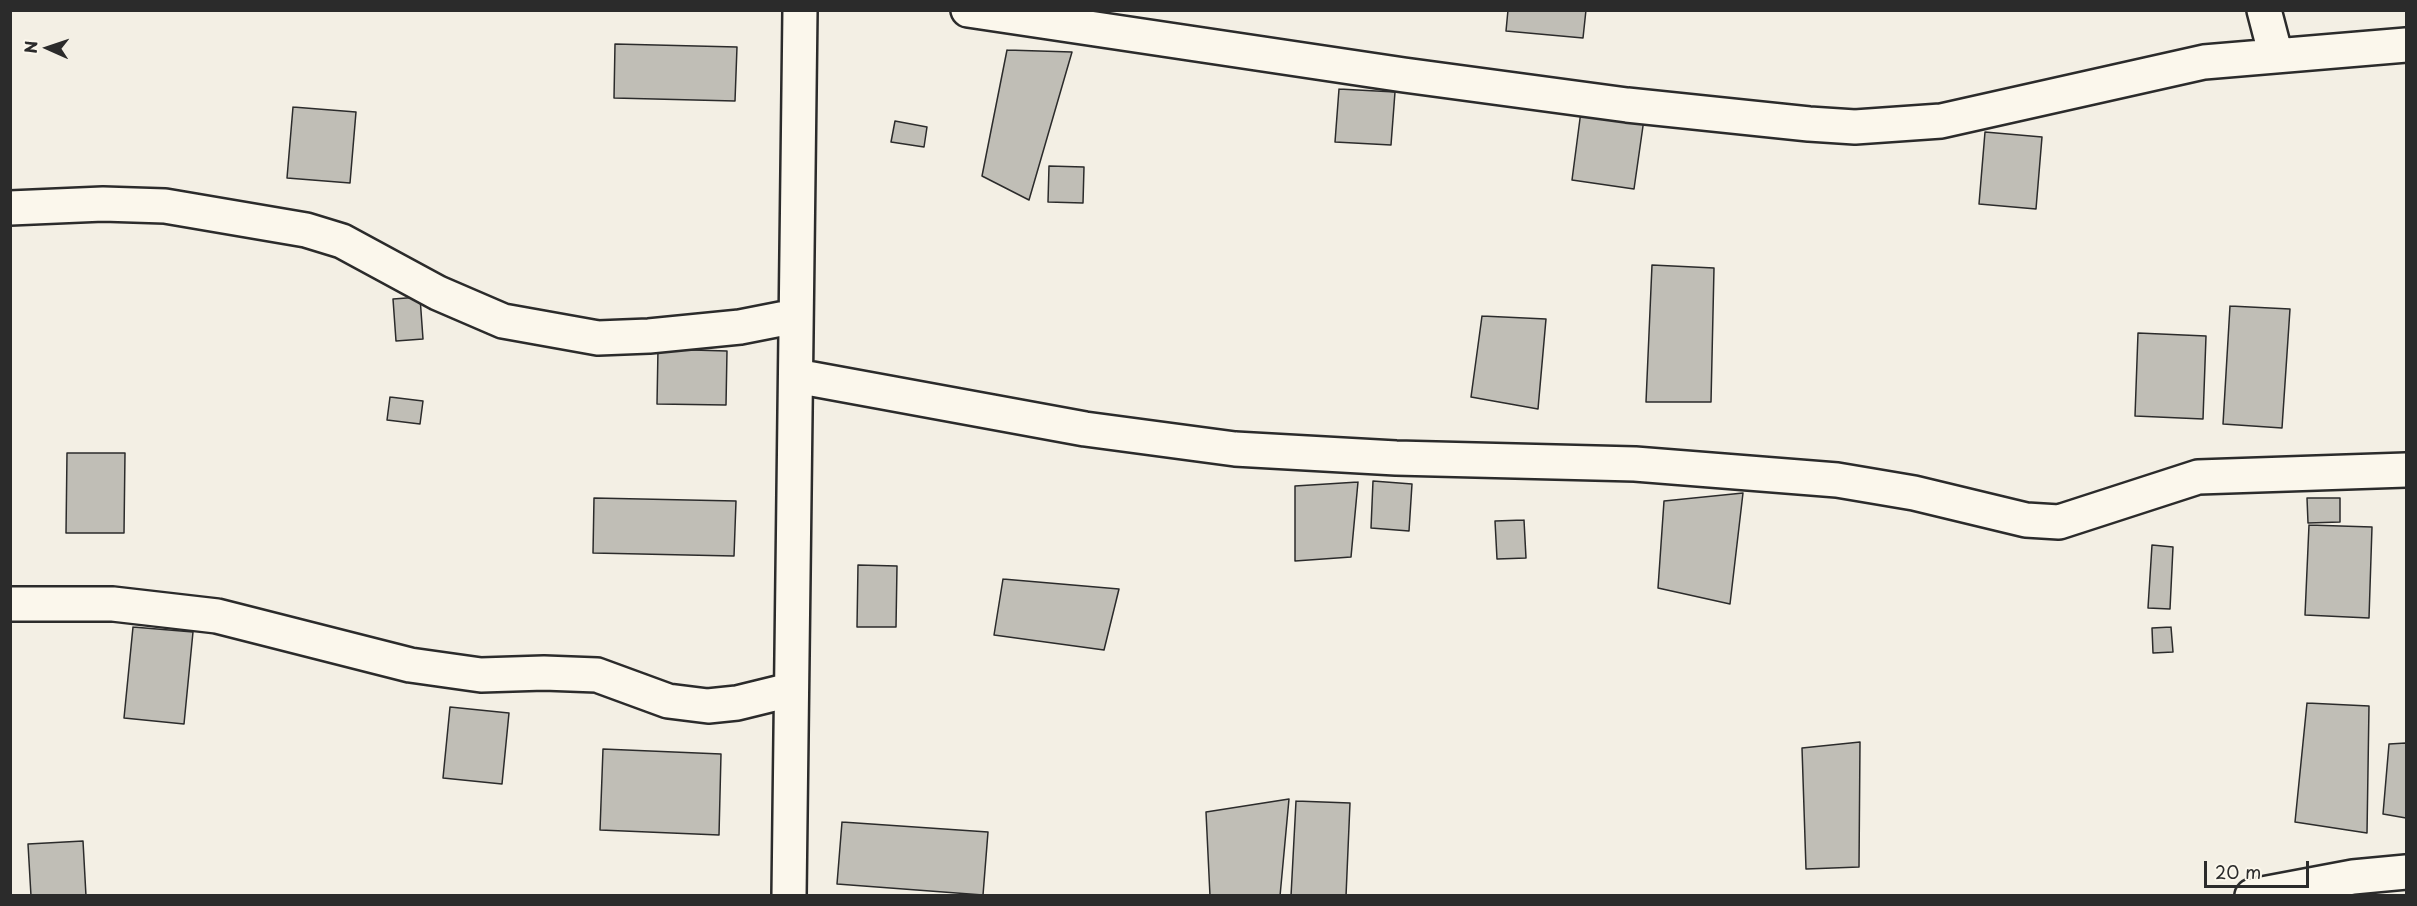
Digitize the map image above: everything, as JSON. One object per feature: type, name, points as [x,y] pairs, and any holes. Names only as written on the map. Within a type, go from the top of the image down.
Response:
[{"type":"street","points":[[789,896],[801,10]]},
{"type":"street","points":[[968,10],[1404,75],[1627,105],[1855,127],[1941,121],[2204,62],[2406,45]]},
{"type":"street","points":[[2264,10],[2276,56]]},
{"type":"street","points":[[10,208],[103,204],[165,206],[306,230],[342,241],[438,293],[503,321],[598,338],[649,336],[741,327],[796,316]]},
{"type":"street","points":[[796,376],[1085,429],[1235,448],[1396,458],[1635,464],[1837,480],[1905,492],[2026,520],[2059,522],[2198,477],[2406,470]]},
{"type":"street","points":[[10,604],[114,604],[205,615],[410,665],[481,675],[544,673],[597,675],[668,701],[708,706],[737,703],[790,690]]},
{"type":"street","points":[[2252,896],[2353,877],[2406,872]]},
{"type":"building","points":[[1508,10],[1586,10],[1583,38],[1506,31]]},
{"type":"building","points":[[615,44],[737,47],[735,101],[614,98]]},
{"type":"building","points":[[1007,50],[1072,52],[1029,200],[982,176]]},
{"type":"building","points":[[1339,89],[1395,92],[1391,145],[1335,142]]},
{"type":"building","points":[[293,107],[356,112],[350,183],[287,178]]},
{"type":"building","points":[[1581,111],[1644,119],[1634,189],[1572,180]]},
{"type":"building","points":[[895,121],[927,127],[924,147],[891,142]]},
{"type":"building","points":[[1985,132],[2042,137],[2036,209],[1979,204]]},
{"type":"building","points":[[1049,166],[1084,167],[1083,203],[1048,202]]},
{"type":"building","points":[[1652,265],[1714,268],[1711,402],[1646,402]]},
{"type":"building","points":[[420,297],[423,339],[396,341],[393,299]]},
{"type":"building","points":[[2230,306],[2290,309],[2282,428],[2223,424]]},
{"type":"building","points":[[1482,316],[1546,319],[1538,409],[1471,397]]},
{"type":"building","points":[[2138,333],[2206,336],[2203,419],[2135,416]]},
{"type":"building","points":[[658,349],[727,351],[726,405],[657,404]]},
{"type":"building","points":[[390,397],[423,401],[420,424],[387,420]]},
{"type":"building","points":[[67,453],[125,453],[124,533],[66,533]]},
{"type":"building","points":[[1373,481],[1412,484],[1409,531],[1371,528]]},
{"type":"building","points":[[1358,482],[1351,557],[1295,561],[1295,486]]},
{"type":"building","points":[[1743,493],[1730,604],[1658,588],[1664,501]]},
{"type":"building","points":[[594,498],[736,501],[734,556],[593,553]]},
{"type":"building","points":[[2307,498],[2340,498],[2340,522],[2308,523]]},
{"type":"building","points":[[1524,520],[1526,558],[1497,559],[1495,521]]},
{"type":"building","points":[[2309,525],[2372,527],[2369,618],[2305,615]]},
{"type":"building","points":[[2152,545],[2173,547],[2170,609],[2148,608]]},
{"type":"building","points":[[858,565],[897,566],[896,627],[857,627]]},
{"type":"building","points":[[1003,579],[1119,589],[1104,650],[994,635]]},
{"type":"building","points":[[133,627],[193,632],[184,724],[124,718]]},
{"type":"building","points":[[2171,627],[2173,652],[2153,653],[2152,628]]},
{"type":"building","points":[[2307,703],[2369,706],[2367,833],[2295,822]]},
{"type":"building","points":[[450,707],[509,713],[502,784],[443,778]]},
{"type":"building","points":[[1860,742],[1859,867],[1806,869],[1802,748]]},
{"type":"building","points":[[2406,743],[2406,818],[2383,814],[2389,744]]},
{"type":"building","points":[[603,749],[721,754],[719,835],[600,830]]},
{"type":"building","points":[[1289,799],[1280,896],[1210,896],[1206,812]]},
{"type":"building","points":[[1296,801],[1350,803],[1346,896],[1291,896]]},
{"type":"building","points":[[842,822],[988,832],[983,895],[837,884]]},
{"type":"building","points":[[83,841],[86,896],[31,896],[28,844]]},
{"type":"building","points":[[2373,887],[2375,896],[2332,896]]}]
